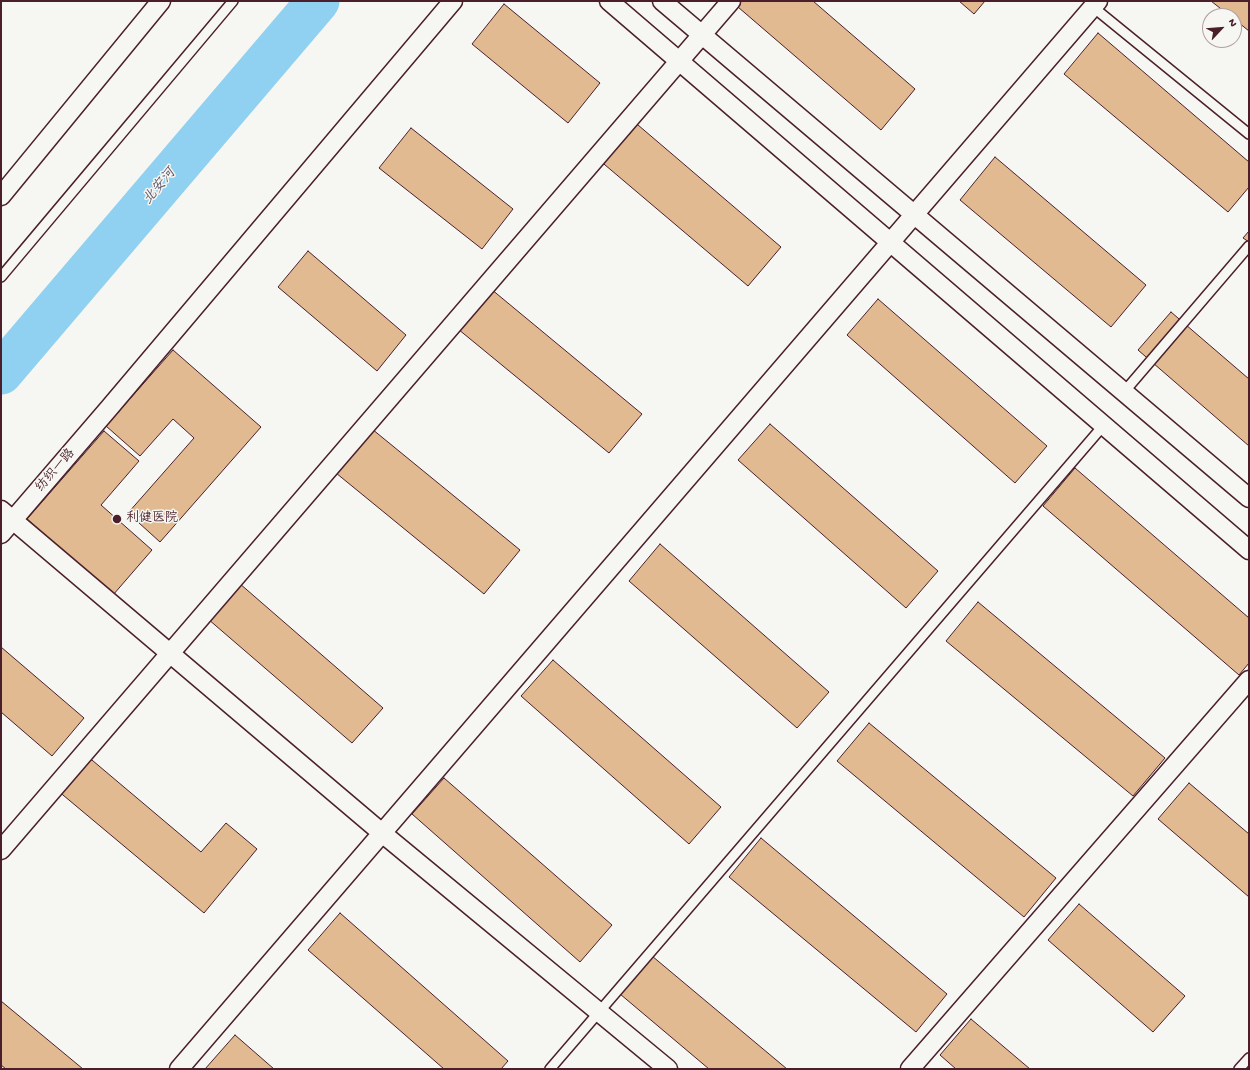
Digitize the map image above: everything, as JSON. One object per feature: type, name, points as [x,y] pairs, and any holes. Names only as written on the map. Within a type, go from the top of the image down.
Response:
[{"type":"street","points":[[1,196],[161,1]]},
{"type":"street","name":"纺织一路","points":[[1,534],[5,514],[110,407],[453,1]]},
{"type":"street","points":[[609,1],[891,241],[1103,426],[1249,550]]},
{"type":"street","points":[[662,1],[1249,498]]},
{"type":"street","points":[[1,850],[731,1]]},
{"type":"street","points":[[179,1069],[1095,4]]},
{"type":"street","points":[[5,514],[382,833],[668,1069]]},
{"type":"street","points":[[910,1069],[1249,680]]},
{"type":"lane","points":[[1,277],[232,1]]},
{"type":"lane","points":[[1095,4],[1249,134]]},
{"type":"lane","points":[[1124,392],[1249,246]]},
{"type":"lane","points":[[550,1069],[1103,426]]},
{"type":"lane","points":[[1239,1069],[1249,1058]]},
{"type":"building","points":[[731,1],[813,1],[915,89],[881,130]]},
{"type":"building","points":[[959,1],[985,1],[974,14]]},
{"type":"building","points":[[1211,1],[1249,1],[1249,31],[1242,25],[1242,8],[1220,8]]},
{"type":"building","points":[[504,4],[600,83],[568,123],[472,44]]},
{"type":"building","points":[[1098,33],[1249,162],[1249,187],[1228,212],[1064,74]]},
{"type":"building","points":[[631,119],[781,247],[748,286],[598,159]]},
{"type":"building","points":[[411,128],[513,209],[482,249],[379,168]]},
{"type":"building","points":[[995,157],[1146,285],[1111,327],[960,200]]},
{"type":"building","points":[[1249,231],[1249,242],[1243,238]]},
{"type":"building","points":[[308,251],[406,335],[377,371],[278,287]]},
{"type":"building","points":[[491,289],[642,414],[609,453],[458,329]]},
{"type":"building","points":[[878,299],[1047,446],[1015,483],[847,335]]},
{"type":"building","points":[[1171,312],[1249,379],[1249,446],[1138,350]]},
{"type":"building","points":[[173,350],[261,427],[160,542],[128,513],[194,438],[173,419],[140,456],[106,426]]},
{"type":"building","points":[[770,424],[938,571],[906,608],[738,460]]},
{"type":"building","points":[[372,429],[520,550],[484,594],[336,473]]},
{"type":"building","points":[[104,431],[139,461],[101,505],[152,550],[113,595],[27,519]]},
{"type":"building","points":[[1075,468],[1249,618],[1249,663],[1239,675],[1043,506]]},
{"type":"building","points":[[660,544],[829,692],[797,728],[629,581]]},
{"type":"building","points":[[239,583],[383,708],[352,743],[208,619]]},
{"type":"building","points":[[978,602],[1165,758],[1133,796],[946,641]]},
{"type":"building","points":[[1,647],[84,718],[52,756],[1,712]]},
{"type":"building","points":[[553,660],[721,807],[689,844],[521,696]]},
{"type":"building","points":[[869,723],[1056,878],[1024,917],[837,761]]},
{"type":"building","points":[[86,755],[201,852],[226,823],[257,849],[204,913],[57,790]]},
{"type":"building","points":[[444,778],[612,925],[580,962],[412,814]]},
{"type":"building","points":[[1189,783],[1249,834],[1249,897],[1158,819]]},
{"type":"building","points":[[761,838],[947,994],[916,1032],[729,877]]},
{"type":"building","points":[[1079,904],[1185,996],[1153,1032],[1048,940]]},
{"type":"building","points":[[340,913],[508,1061],[501,1069],[444,1069],[308,950]]},
{"type":"building","points":[[652,956],[787,1069],[709,1069],[620,994]]},
{"type":"building","points":[[1,1001],[83,1069],[6,1069],[1,1065]]},
{"type":"building","points":[[971,1019],[1030,1069],[956,1069],[940,1055]]},
{"type":"building","points":[[235,1035],[274,1069],[205,1069]]},
{"type":"waterway","name":"北安河","points":[[1,373],[318,1]]},
{"type":"place","name":"利健医院","points":[[117,519]]}]
